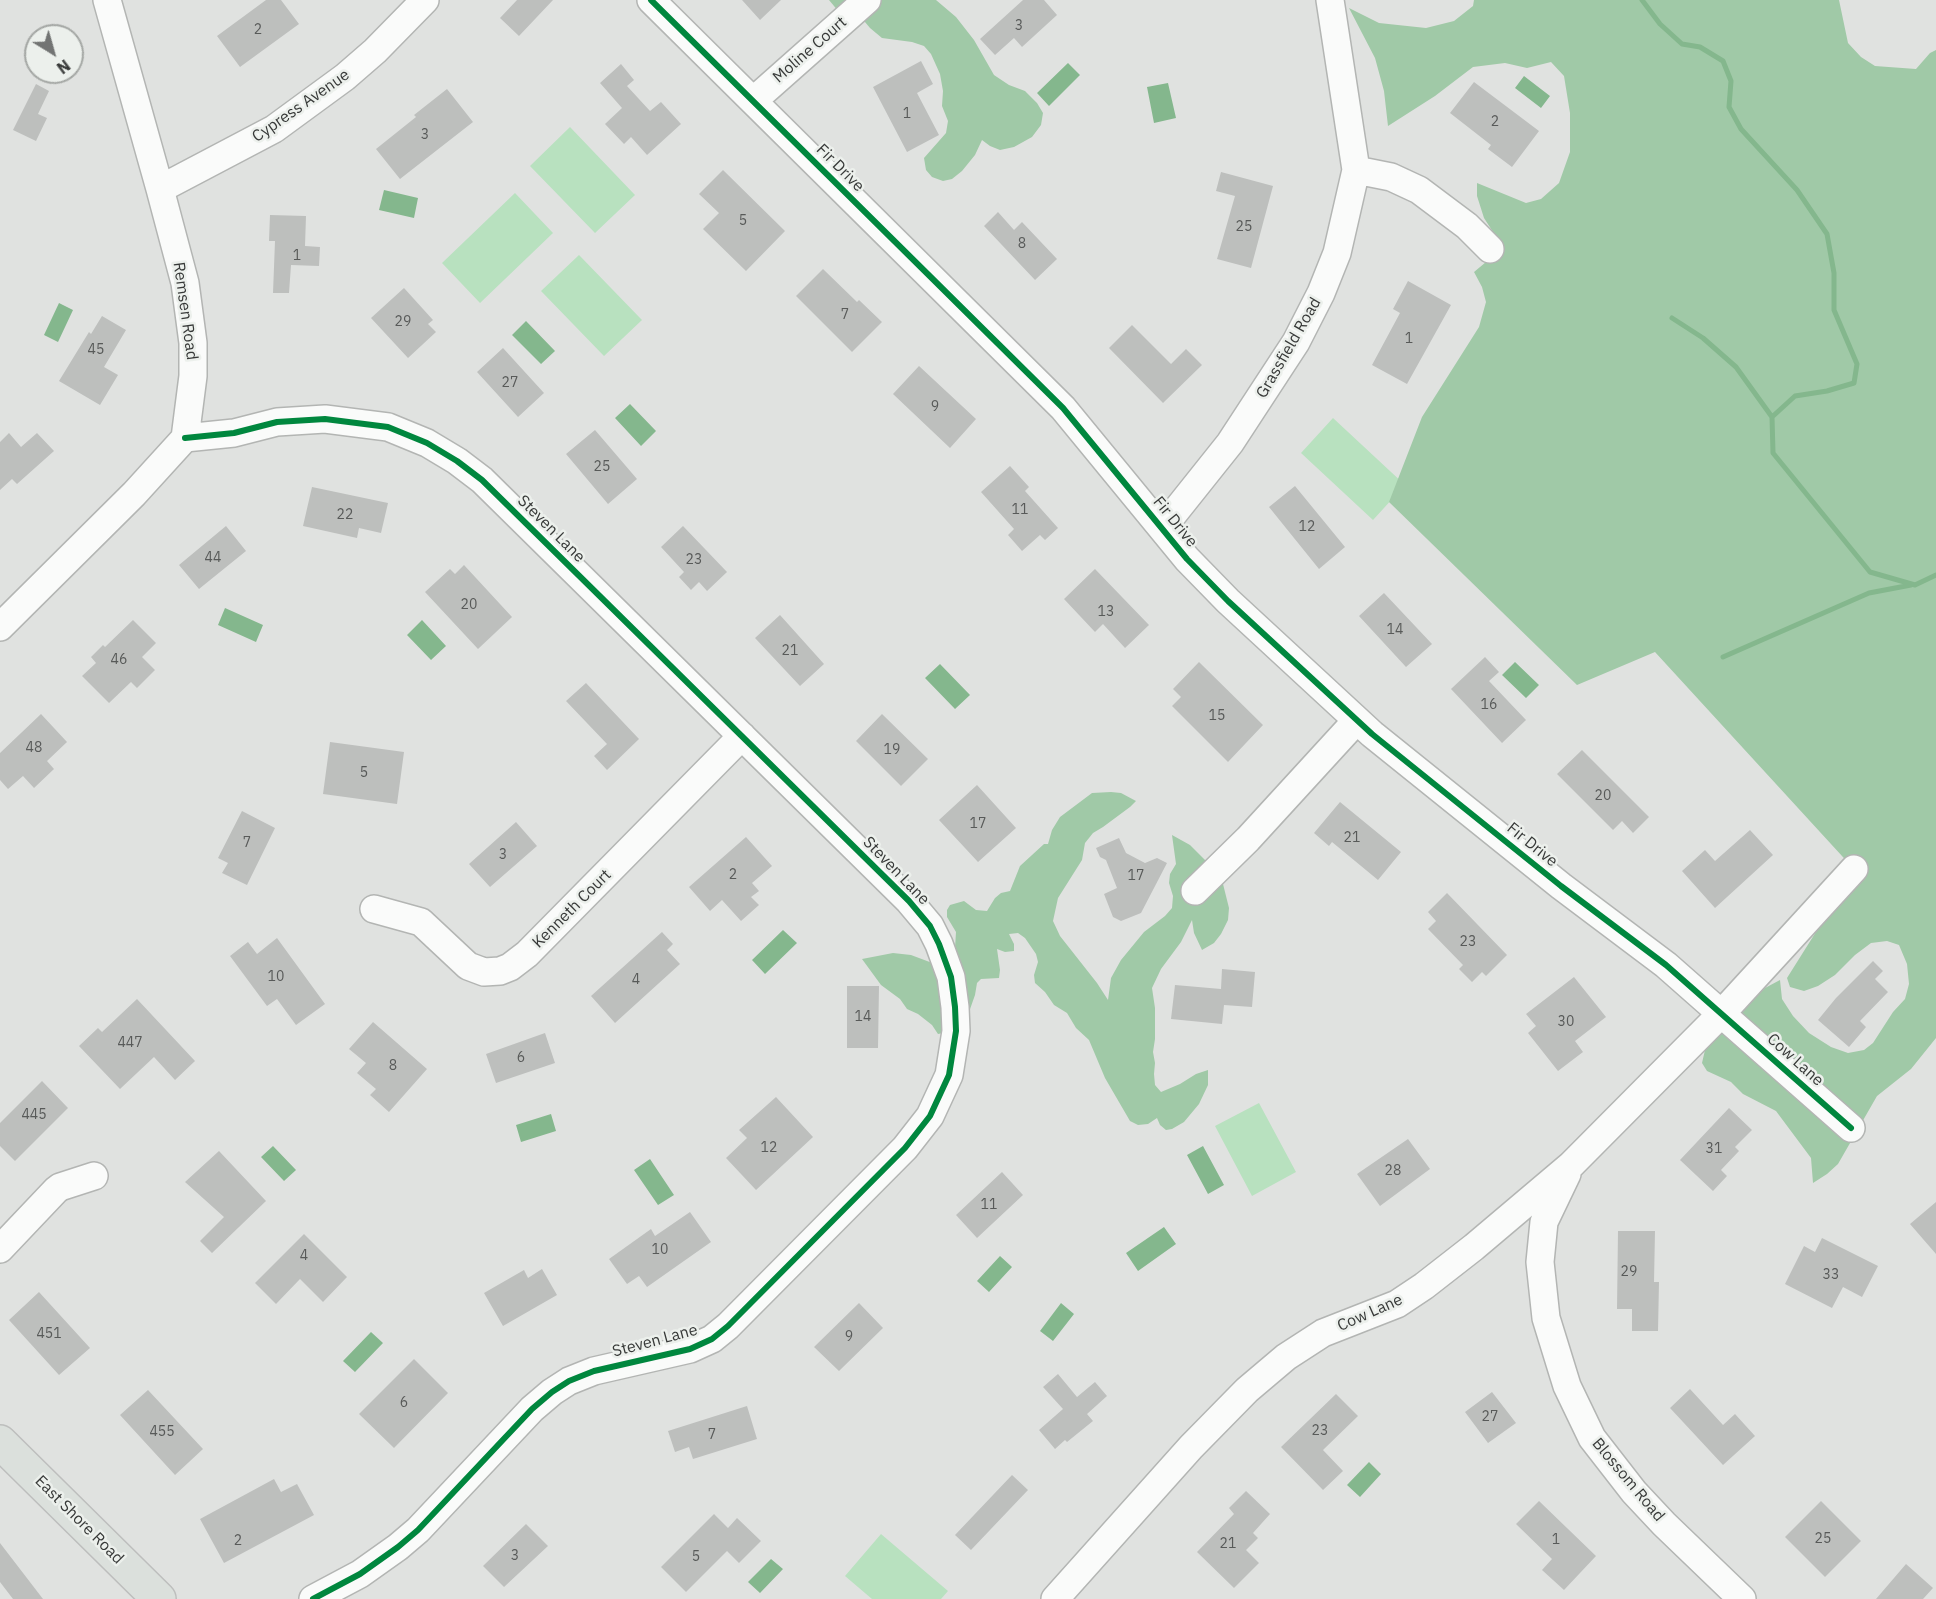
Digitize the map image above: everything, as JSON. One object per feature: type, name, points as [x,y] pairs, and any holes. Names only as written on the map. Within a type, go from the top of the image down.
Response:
[{"type":"main road","name":"East Shore Road","points":[[0,1442],[159,1599]]},
{"type":"street","name":"Remsen Road","points":[[106,0],[185,283],[193,343],[193,376],[185,438]]},
{"type":"street","name":"Cypress Avenue","points":[[160,189],[274,129],[345,77],[375,51],[425,0]]},
{"type":"street","name":"Fir Drive","points":[[651,0],[1063,408],[1187,559],[1228,601],[1372,734],[1561,886],[1666,965],[1722,1013]]},
{"type":"street","name":"Moline Court","points":[[753,101],[867,0]]},
{"type":"street","name":"Grassfield Road","points":[[1163,527],[1230,443],[1296,342],[1321,293],[1337,253],[1356,170],[1330,0]]},
{"type":"street","points":[[1356,170],[1391,177],[1419,190],[1467,226],[1490,249]]},
{"type":"street","name":"Steven Lane","points":[[185,438],[234,433],[277,422],[324,419],[388,427],[427,443],[458,461],[482,480],[909,901],[930,926],[939,944],[951,977],[955,1007],[956,1031],[949,1075],[930,1116],[905,1148],[728,1326],[712,1339],[690,1349],[594,1371],[569,1381],[552,1392],[532,1409],[418,1530],[360,1574],[313,1599]]},
{"type":"street","points":[[0,627],[134,494],[185,438]]},
{"type":"street","points":[[1195,891],[1248,838],[1357,720]]},
{"type":"street","name":"Kenneth Court","points":[[374,909],[421,922],[468,966],[484,972],[500,971],[510,967],[527,954],[742,736]]},
{"type":"street","name":"Cow Lane","points":[[1055,1599],[1191,1447],[1246,1390],[1286,1357],[1323,1333],[1397,1304],[1424,1286],[1571,1165],[1722,1013],[1854,869]]},
{"type":"street","name":"Cow Lane","points":[[1722,1013],[1851,1128]]},
{"type":"street","name":"Blossom Road","points":[[1571,1165],[1544,1222],[1540,1262],[1546,1318],[1567,1386],[1592,1438],[1634,1492],[1742,1599]]},
{"type":"street","points":[[0,1249],[56,1190],[94,1176]]},
{"type":"shaded area","points":[[829,0],[936,0],[956,17],[974,40],[994,75],[1009,85],[1025,91],[1037,103],[1043,113],[1041,125],[1032,137],[1014,147],[1000,150],[982,140],[975,155],[952,179],[943,181],[932,177],[926,170],[924,158],[946,133],[948,121],[942,106],[943,91],[940,74],[931,54],[924,46],[912,42],[882,38],[860,16],[839,12]]},
{"type":"shaded area","points":[[1474,0],[1839,0],[1848,43],[1861,57],[1875,66],[1916,69],[1930,53],[1936,50],[1936,1038],[1911,1069],[1877,1096],[1838,1164],[1813,1183],[1811,1158],[1776,1111],[1743,1094],[1731,1082],[1707,1071],[1702,1063],[1705,1050],[1716,1033],[1765,988],[1780,980],[1782,999],[1793,1016],[1809,1033],[1831,1047],[1848,1053],[1864,1050],[1873,1043],[1893,1012],[1905,999],[1909,984],[1907,964],[1899,945],[1887,941],[1871,943],[1835,975],[1818,986],[1804,991],[1790,987],[1787,978],[1853,868],[1655,652],[1577,685],[1389,502],[1422,417],[1479,327],[1486,302],[1482,287],[1474,272],[1492,257],[1495,235],[1484,218],[1477,196],[1477,183],[1526,203],[1541,199],[1559,183],[1570,152],[1570,113],[1564,76],[1551,62],[1527,68],[1505,63],[1473,67],[1435,96],[1388,126],[1384,91],[1375,58],[1349,8],[1379,23],[1426,28],[1454,21],[1473,6]]},
{"type":"shaded area","points":[[1068,63],[1080,75],[1049,106],[1037,93]]},
{"type":"shaded area","points":[[1524,76],[1550,96],[1541,108],[1515,88]]},
{"type":"shaded area","points":[[1168,83],[1176,118],[1154,123],[1147,87]]},
{"type":"shaded area","points":[[570,127],[635,195],[595,233],[530,166]]},
{"type":"shaded area","points":[[384,190],[418,198],[414,218],[379,210]]},
{"type":"shaded area","points":[[515,193],[553,233],[480,303],[442,263]]},
{"type":"shaded area","points":[[579,255],[642,320],[604,356],[541,291]]},
{"type":"shaded area","points":[[59,303],[73,310],[58,342],[44,335]]},
{"type":"shaded area","points":[[526,321],[555,351],[541,364],[512,335]]},
{"type":"shaded area","points":[[630,404],[656,431],[641,446],[615,418]]},
{"type":"shaded area","points":[[1333,418],[1405,485],[1373,520],[1301,453]]},
{"type":"shaded area","points":[[225,608],[263,625],[256,642],[218,625]]},
{"type":"shaded area","points":[[422,620],[446,646],[431,660],[407,635]]},
{"type":"shaded area","points":[[1515,662],[1539,685],[1526,698],[1502,675]]},
{"type":"shaded area","points":[[940,664],[970,695],[955,709],[925,678]]},
{"type":"shaded area","points":[[1092,793],[1121,793],[1136,801],[1093,833],[1085,843],[1082,860],[1058,898],[1053,921],[1060,936],[1108,1000],[1111,978],[1121,960],[1144,932],[1172,908],[1173,896],[1169,883],[1170,874],[1176,864],[1172,835],[1190,845],[1222,880],[1229,908],[1228,920],[1221,934],[1214,943],[1202,950],[1194,933],[1192,920],[1181,942],[1161,969],[1152,988],[1155,1008],[1153,1052],[1155,1085],[1161,1092],[1208,1070],[1208,1085],[1199,1104],[1184,1122],[1172,1129],[1166,1130],[1157,1118],[1148,1124],[1138,1125],[1130,1121],[1105,1078],[1089,1040],[1076,1028],[1067,1013],[1054,1005],[1035,983],[1034,975],[1038,962],[1036,954],[1025,938],[1018,933],[1009,934],[1014,944],[1014,951],[1005,952],[997,949],[999,978],[981,979],[977,983],[969,1012],[963,1022],[948,1032],[938,1034],[932,1025],[907,1009],[900,999],[881,985],[862,959],[893,953],[911,955],[935,964],[954,964],[956,932],[947,917],[950,905],[964,901],[976,910],[987,911],[995,898],[1001,893],[1010,891],[1020,866],[1044,844],[1048,844],[1052,830],[1060,817]]},
{"type":"shaded area","points":[[783,930],[797,943],[765,974],[752,960]]},
{"type":"shaded area","points":[[1259,1103],[1296,1172],[1252,1196],[1215,1126]]},
{"type":"shaded area","points":[[551,1114],[556,1131],[521,1142],[516,1125]]},
{"type":"shaded area","points":[[273,1146],[296,1170],[284,1181],[261,1157]]},
{"type":"shaded area","points":[[1203,1146],[1224,1185],[1208,1194],[1187,1155]]},
{"type":"shaded area","points":[[650,1159],[674,1195],[658,1205],[634,1170]]},
{"type":"shaded area","points":[[1164,1227],[1176,1244],[1138,1271],[1126,1253]]},
{"type":"shaded area","points":[[1000,1256],[1012,1267],[989,1292],[977,1281]]},
{"type":"shaded area","points":[[1061,1303],[1074,1314],[1053,1341],[1040,1331]]},
{"type":"shaded area","points":[[371,1332],[383,1343],[355,1372],[343,1361]]},
{"type":"shaded area","points":[[1369,1462],[1381,1474],[1360,1497],[1347,1485]]},
{"type":"shaded area","points":[[881,1534],[948,1591],[941,1599],[872,1599],[845,1576]]},
{"type":"shaded area","points":[[771,1559],[783,1569],[760,1593],[748,1582]]},
{"type":"building","points":[[266,0],[281,0],[299,24],[240,67],[217,36]]},
{"type":"building","points":[[517,0],[553,0],[519,36],[500,18]]},
{"type":"building","points":[[742,0],[781,0],[760,20]]},
{"type":"building","points":[[1023,0],[1044,0],[1057,15],[1022,47],[1014,38],[995,55],[980,39]]},
{"type":"building","points":[[921,61],[933,84],[917,93],[939,135],[907,152],[873,87]]},
{"type":"building","points":[[621,64],[634,80],[627,86],[650,111],[661,102],[681,124],[647,155],[631,137],[624,144],[605,124],[622,108],[600,83]]},
{"type":"building","points":[[1474,82],[1539,131],[1512,167],[1488,149],[1491,145],[1450,113]]},
{"type":"building","points":[[36,84],[49,91],[38,114],[47,118],[36,141],[13,130]]},
{"type":"building","points":[[447,89],[473,122],[400,179],[376,149]]},
{"type":"building","points":[[723,170],[785,231],[746,271],[703,229],[719,213],[699,194]]},
{"type":"building","points":[[1221,172],[1273,186],[1251,268],[1217,259],[1235,196],[1216,191]]},
{"type":"building","points":[[998,212],[1014,230],[1022,222],[1057,259],[1035,280],[984,226]]},
{"type":"building","points":[[270,215],[306,216],[305,246],[320,247],[319,266],[291,265],[289,293],[273,293],[275,241],[269,241]]},
{"type":"building","points":[[823,269],[857,302],[859,300],[882,322],[852,352],[796,296]]},
{"type":"building","points":[[1408,281],[1451,305],[1407,384],[1372,365],[1400,313],[1393,309]]},
{"type":"building","points":[[404,288],[433,320],[428,324],[436,332],[408,358],[371,318]]},
{"type":"building","points":[[102,316],[126,330],[104,367],[118,375],[100,405],[59,381],[89,332],[91,334]]},
{"type":"building","points":[[1132,325],[1171,364],[1186,349],[1202,365],[1163,403],[1109,348]]},
{"type":"building","points":[[503,348],[544,393],[518,417],[477,372]]},
{"type":"building","points":[[919,366],[976,419],[950,448],[893,394]]},
{"type":"building","points":[[595,430],[637,479],[608,504],[566,454]]},
{"type":"building","points":[[9,433],[21,447],[37,433],[54,451],[17,484],[12,479],[0,490],[0,442]]},
{"type":"building","points":[[1010,466],[1029,487],[1025,491],[1058,528],[1045,540],[1040,535],[1022,551],[1008,535],[1014,529],[981,492]]},
{"type":"building","points":[[1295,486],[1345,547],[1319,569],[1269,507]]},
{"type":"building","points":[[312,487],[388,503],[381,533],[359,528],[357,538],[303,526]]},
{"type":"building","points":[[226,526],[246,551],[199,589],[179,565]]},
{"type":"building","points":[[683,526],[727,572],[707,591],[699,582],[691,590],[679,577],[684,572],[661,547]]},
{"type":"building","points":[[464,565],[512,617],[478,649],[425,592],[450,569],[455,574]]},
{"type":"building","points":[[1095,569],[1149,625],[1125,648],[1103,624],[1095,632],[1064,599]]},
{"type":"building","points":[[1384,593],[1432,644],[1406,667],[1359,616]]},
{"type":"building","points":[[780,615],[824,664],[800,686],[755,638]]},
{"type":"building","points":[[133,620],[156,643],[142,657],[155,670],[137,688],[131,682],[109,703],[82,676],[96,663],[91,657]]},
{"type":"building","points":[[1485,657],[1499,672],[1489,681],[1526,720],[1502,743],[1451,689]]},
{"type":"building","points":[[1199,662],[1263,725],[1228,762],[1172,706],[1181,697],[1173,689]]},
{"type":"building","points":[[586,683],[639,739],[607,770],[594,756],[607,744],[566,701]]},
{"type":"building","points":[[41,714],[67,742],[47,761],[54,769],[34,788],[23,776],[8,789],[0,780],[0,753]]},
{"type":"building","points":[[882,714],[928,759],[901,786],[856,741]]},
{"type":"building","points":[[330,742],[404,752],[397,804],[323,794]]},
{"type":"building","points":[[1582,750],[1649,817],[1633,833],[1622,821],[1613,830],[1557,774]]},
{"type":"building","points":[[977,785],[1016,828],[978,862],[939,820]]},
{"type":"building","points":[[1340,802],[1401,852],[1378,880],[1332,842],[1329,846],[1314,833]]},
{"type":"building","points":[[242,811],[275,828],[247,885],[222,873],[228,863],[218,858]]},
{"type":"building","points":[[516,822],[537,846],[490,887],[469,864]]},
{"type":"building","points":[[1750,830],[1773,855],[1715,908],[1682,871],[1705,850],[1715,861]]},
{"type":"building","points":[[746,837],[772,866],[752,883],[759,891],[751,897],[759,905],[741,921],[722,900],[710,911],[689,887]]},
{"type":"building","points":[[1119,838],[1126,853],[1145,863],[1157,858],[1167,863],[1141,913],[1121,921],[1113,917],[1104,894],[1117,888],[1106,860],[1100,857],[1096,848]]},
{"type":"building","points":[[1447,893],[1507,955],[1486,976],[1482,972],[1472,982],[1459,969],[1463,965],[1428,929],[1436,921],[1428,912]]},
{"type":"building","points":[[662,932],[673,944],[667,950],[680,964],[615,1023],[591,996]]},
{"type":"building","points":[[277,938],[325,1004],[296,1025],[277,999],[267,1006],[230,956],[248,942],[257,954]]},
{"type":"building","points":[[1873,961],[1883,971],[1875,979],[1888,992],[1860,1021],[1866,1027],[1849,1047],[1818,1020],[1836,998]]},
{"type":"building","points":[[1222,969],[1255,972],[1252,1007],[1224,1005],[1222,1024],[1171,1019],[1175,985],[1221,989]]},
{"type":"building","points":[[1574,977],[1606,1017],[1575,1041],[1583,1052],[1558,1071],[1528,1033],[1536,1026],[1526,1014]]},
{"type":"building","points":[[847,986],[879,986],[878,1048],[847,1048]]},
{"type":"building","points":[[137,999],[195,1061],[175,1080],[154,1057],[120,1089],[79,1046],[98,1028],[102,1032]]},
{"type":"building","points":[[373,1022],[427,1069],[389,1112],[370,1095],[376,1089],[357,1073],[366,1063],[349,1049]]},
{"type":"building","points":[[545,1033],[555,1063],[496,1083],[486,1054]]},
{"type":"building","points":[[42,1081],[68,1108],[15,1161],[0,1146],[0,1123]]},
{"type":"building","points":[[776,1097],[813,1137],[756,1190],[726,1158],[747,1138],[739,1130]]},
{"type":"building","points":[[1729,1108],[1752,1130],[1735,1147],[1739,1151],[1721,1170],[1727,1176],[1713,1191],[1680,1160]]},
{"type":"building","points":[[1408,1139],[1430,1169],[1380,1206],[1357,1174]]},
{"type":"building","points":[[219,1151],[266,1201],[212,1253],[200,1241],[224,1217],[185,1182]]},
{"type":"building","points":[[1002,1172],[1023,1195],[977,1238],[956,1215]]},
{"type":"building","points":[[1936,1202],[1936,1254],[1910,1224]]},
{"type":"building","points":[[690,1212],[711,1242],[647,1287],[639,1276],[627,1284],[609,1259],[651,1229],[655,1236]]},
{"type":"building","points":[[1618,1231],[1655,1231],[1654,1282],[1659,1282],[1658,1331],[1632,1331],[1632,1309],[1617,1309]]},
{"type":"building","points":[[304,1234],[347,1277],[323,1302],[300,1279],[276,1304],[255,1283]]},
{"type":"building","points":[[1822,1238],[1878,1266],[1862,1297],[1843,1287],[1832,1308],[1785,1284],[1804,1246],[1815,1252]]},
{"type":"building","points":[[542,1269],[557,1295],[503,1326],[484,1293],[524,1270],[528,1278]]},
{"type":"building","points":[[39,1292],[90,1348],[59,1375],[9,1320]]},
{"type":"building","points":[[859,1303],[883,1328],[839,1371],[814,1347]]},
{"type":"building","points":[[414,1359],[448,1393],[394,1448],[359,1414]]},
{"type":"building","points":[[1058,1374],[1077,1397],[1095,1382],[1107,1396],[1087,1414],[1093,1421],[1055,1449],[1039,1430],[1063,1409],[1043,1387]]},
{"type":"building","points":[[1690,1389],[1723,1425],[1735,1414],[1755,1436],[1723,1465],[1670,1408]]},
{"type":"building","points":[[148,1390],[203,1449],[175,1475],[120,1415]]},
{"type":"building","points":[[1492,1392],[1516,1423],[1488,1443],[1465,1412]]},
{"type":"building","points":[[1336,1394],[1358,1416],[1323,1450],[1343,1471],[1323,1490],[1281,1447]]},
{"type":"building","points":[[747,1406],[757,1439],[693,1459],[689,1447],[675,1452],[668,1431]]},
{"type":"building","points":[[1012,1475],[1028,1490],[971,1550],[955,1535]]},
{"type":"building","points":[[274,1479],[281,1492],[297,1484],[314,1515],[224,1563],[200,1519]]},
{"type":"building","points":[[1246,1491],[1270,1514],[1253,1533],[1258,1538],[1246,1550],[1259,1563],[1234,1588],[1197,1552],[1234,1514],[1229,1508]]},
{"type":"building","points":[[1539,1501],[1596,1556],[1564,1590],[1542,1570],[1552,1559],[1516,1524]]},
{"type":"building","points":[[1821,1501],[1861,1541],[1825,1577],[1785,1537]]},
{"type":"building","points":[[714,1514],[728,1528],[737,1518],[761,1541],[739,1563],[727,1551],[686,1592],[661,1567]]},
{"type":"building","points":[[526,1524],[548,1546],[504,1587],[483,1566]]},
{"type":"building","points":[[0,1543],[43,1599],[13,1599],[0,1582]]},
{"type":"building","points":[[1906,1564],[1933,1588],[1923,1599],[1876,1599]]},
{"type":"waterway","points":[[1642,0],[1660,24],[1682,44],[1700,47],[1723,61],[1731,81],[1729,107],[1741,129],[1797,190],[1827,234],[1834,273],[1834,310],[1857,364],[1854,383],[1827,391],[1795,396],[1772,417],[1773,453],[1870,572],[1915,585],[1936,575]]},
{"type":"waterway","points":[[1672,318],[1703,338],[1736,367],[1772,417]]},
{"type":"waterway","points":[[1723,657],[1869,593],[1911,585]]},
{"type":"cycle path","points":[[651,0],[1063,408],[1187,559],[1228,601],[1372,734],[1561,886],[1666,965],[1851,1128]]},
{"type":"cycle path","points":[[185,438],[234,433],[277,422],[325,419],[388,427],[427,443],[457,461],[482,480],[909,901],[930,926],[939,944],[951,977],[955,1007],[956,1031],[949,1075],[930,1116],[905,1148],[728,1326],[712,1339],[690,1349],[594,1371],[569,1381],[552,1392],[532,1409],[418,1530],[360,1574],[313,1599]]}]
